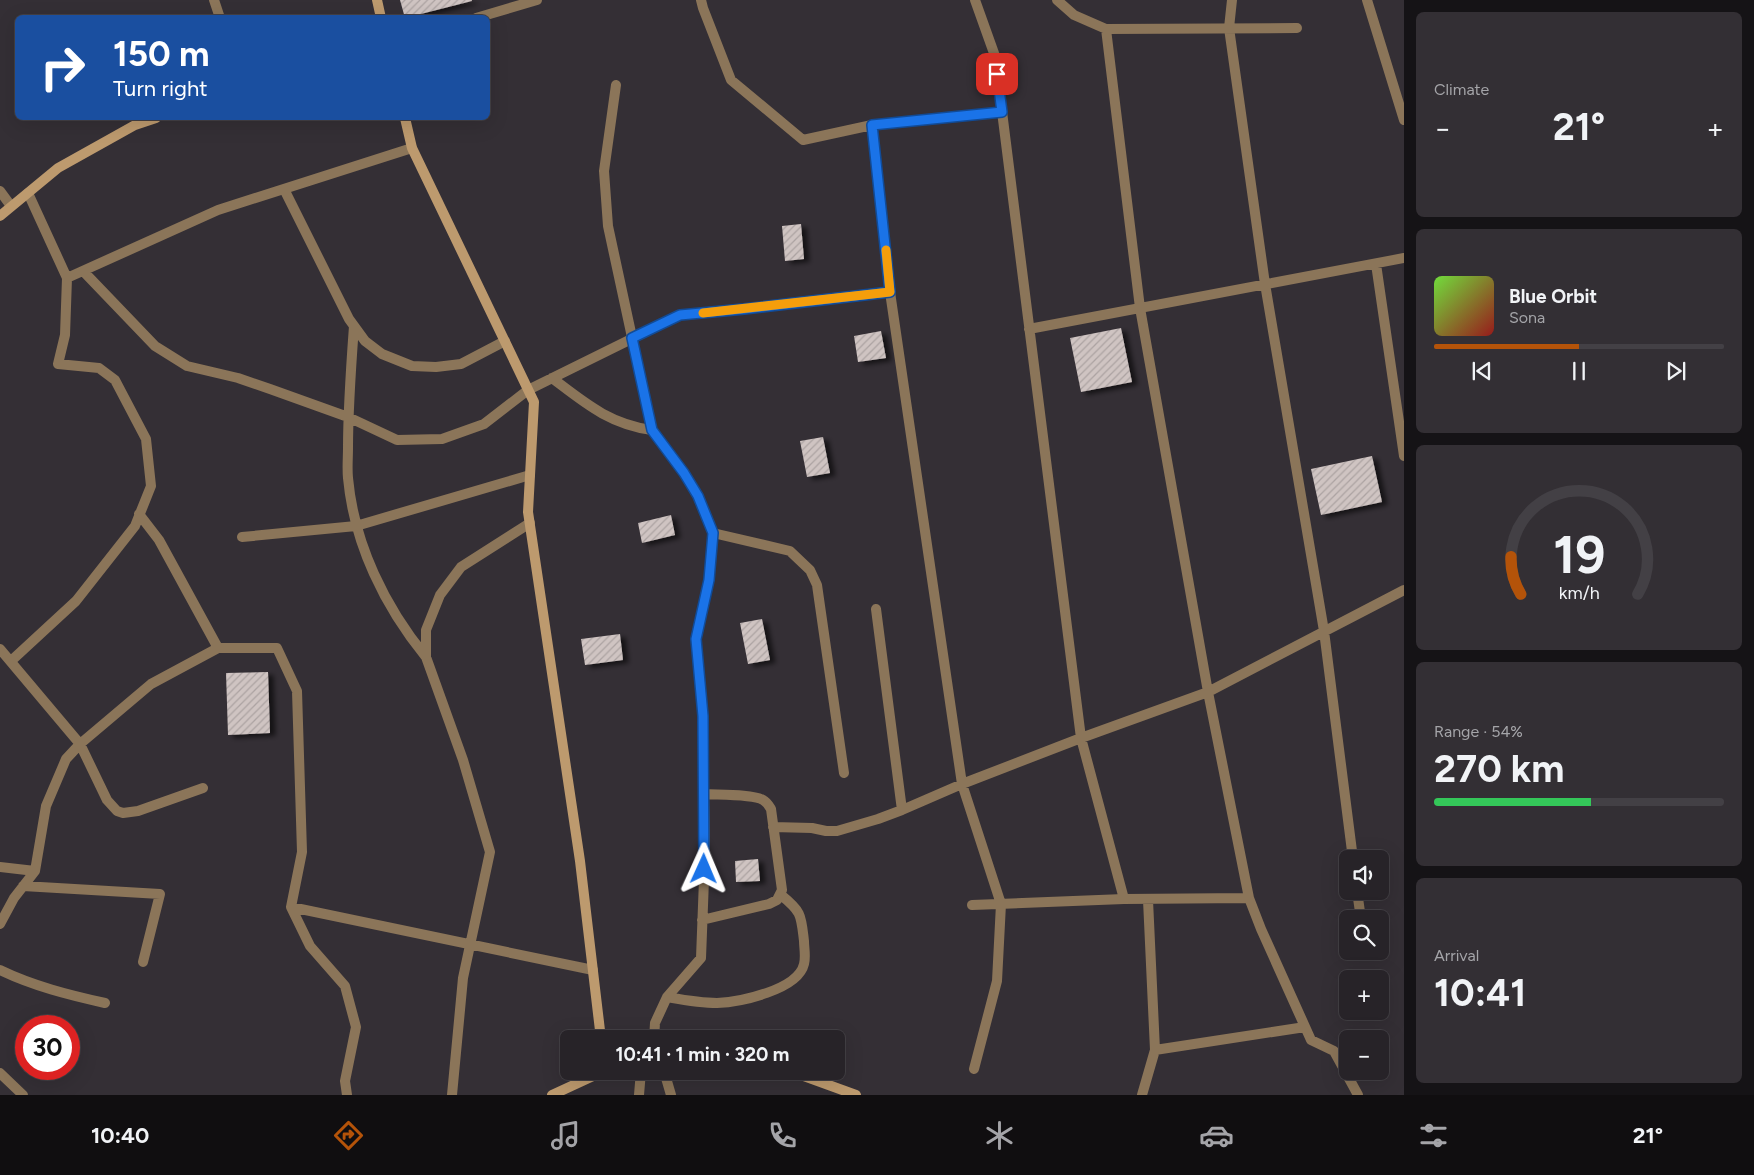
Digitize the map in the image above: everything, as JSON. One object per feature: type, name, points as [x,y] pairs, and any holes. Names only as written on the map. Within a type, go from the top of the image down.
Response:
[{"type":"street","points":[[214,0],[219,15]]},
{"type":"street","points":[[377,0],[380,15]]},
{"type":"street","points":[[486,15],[537,0]]},
{"type":"street","points":[[701,0],[731,80],[802,140],[872,125],[1002,112]]},
{"type":"street","points":[[975,0],[995,56],[1081,738],[1124,899]]},
{"type":"street","points":[[1057,0],[1074,15],[1106,29],[1297,28]]},
{"type":"street","points":[[1232,0],[1230,28],[1265,284],[1324,631],[1352,850]]},
{"type":"street","points":[[1367,0],[1404,120]]},
{"type":"street","points":[[1106,29],[1140,308],[1208,692],[1249,898],[1311,1040],[1334,1051],[1358,1095]]},
{"type":"street","points":[[616,85],[604,171],[606,208],[608,226],[632,338],[652,430],[684,473],[698,496],[713,533],[709,580],[696,639],[703,716],[705,852],[701,958],[667,997],[655,1024],[655,1030]]},
{"type":"street","points":[[0,216],[58,168],[135,125],[150,120]]},
{"type":"street","points":[[405,120],[412,148],[534,402],[528,512],[563,744],[600,1030]]},
{"type":"street","points":[[872,125],[890,292],[962,784],[1001,904],[997,981],[974,1069]]},
{"type":"street","points":[[67,278],[84,272],[218,210],[412,148]]},
{"type":"street","points":[[284,189],[349,319],[365,341],[382,354],[412,366],[436,367],[461,364],[505,341]]},
{"type":"street","points":[[0,191],[11,206]]},
{"type":"street","points":[[11,661],[76,601],[134,526],[152,486],[146,439],[115,380],[99,368],[58,364],[65,335],[67,278],[28,193]]},
{"type":"street","points":[[1029,329],[1404,258]]},
{"type":"street","points":[[1376,264],[1404,456]]},
{"type":"street","points":[[84,272],[155,346],[187,366],[238,378],[348,417],[397,440],[442,439],[484,424],[528,390],[680,315],[890,292]]},
{"type":"street","points":[[354,326],[348,417],[348,478],[356,526],[375,577],[408,635],[426,657],[463,760],[490,852],[463,978],[452,1095]]},
{"type":"street","points":[[552,378],[585,403],[612,420],[635,428],[652,430]]},
{"type":"street","points":[[242,537],[356,526],[530,475]]},
{"type":"street","points":[[139,514],[159,540],[218,648]]},
{"type":"street","points":[[426,657],[426,630],[440,595],[461,567],[530,523]]},
{"type":"street","points":[[713,533],[790,551],[810,570],[817,585],[844,773]]},
{"type":"street","points":[[773,827],[837,831],[902,810],[962,784],[1081,738],[1208,692],[1404,590]]},
{"type":"street","points":[[876,609],[902,810]]},
{"type":"street","points":[[0,924],[14,898],[34,871],[46,806],[66,759],[80,744],[151,684],[218,648],[277,648],[297,691],[302,852],[291,907],[310,946],[345,986],[356,1027],[345,1081],[346,1095]]},
{"type":"street","points":[[0,649],[80,744],[111,806],[122,813],[138,811],[203,788]]},
{"type":"street","points":[[702,920],[769,904],[777,900],[782,890],[771,809],[763,799],[704,794]]},
{"type":"street","points":[[0,867],[34,871]]},
{"type":"street","points":[[23,886],[160,894],[143,962]]},
{"type":"street","points":[[667,997],[692,1002],[718,1003],[754,997],[787,985],[804,965],[805,955],[802,919],[798,910],[781,895]]},
{"type":"street","points":[[972,905],[1124,899],[1249,898]]},
{"type":"street","points":[[1142,1095],[1155,1050],[1148,900]]},
{"type":"street","points":[[291,907],[593,970]]},
{"type":"street","points":[[0,970],[67,995],[105,1003]]},
{"type":"street","points":[[1155,1050],[1305,1027]]},
{"type":"street","points":[[0,1072],[23,1095]]},
{"type":"street","points":[[552,1095],[584,1080]]},
{"type":"street","points":[[639,1095],[640,1080]]},
{"type":"street","points":[[666,1080],[670,1095]]},
{"type":"street","points":[[815,1080],[856,1095]]},
{"type":"building","points":[[400,0],[472,0],[417,15],[404,15]]},
{"type":"building","points":[[801,224],[804,259],[785,261],[782,226]]},
{"type":"building","points":[[1121,328],[1132,382],[1081,392],[1070,338]]},
{"type":"building","points":[[881,331],[886,358],[858,362],[854,336]]},
{"type":"building","points":[[823,437],[830,473],[807,477],[800,441]]},
{"type":"building","points":[[1372,456],[1382,502],[1321,515],[1311,469]]},
{"type":"building","points":[[671,515],[675,535],[642,543],[638,523]]},
{"type":"building","points":[[762,619],[770,660],[748,664],[740,623]]},
{"type":"building","points":[[620,634],[623,660],[585,665],[581,639]]},
{"type":"building","points":[[268,672],[270,733],[228,735],[226,673]]},
{"type":"building","points":[[758,859],[760,881],[736,882],[735,861]]},
{"type":"slow traffic","points":[[703,313],[890,292],[886,250]]},
{"type":"route","points":[[704,869],[703,716],[696,639],[709,580],[713,533],[698,496],[684,473],[652,430],[632,338],[680,315],[890,292],[872,125],[1002,112],[997,74]]}]
